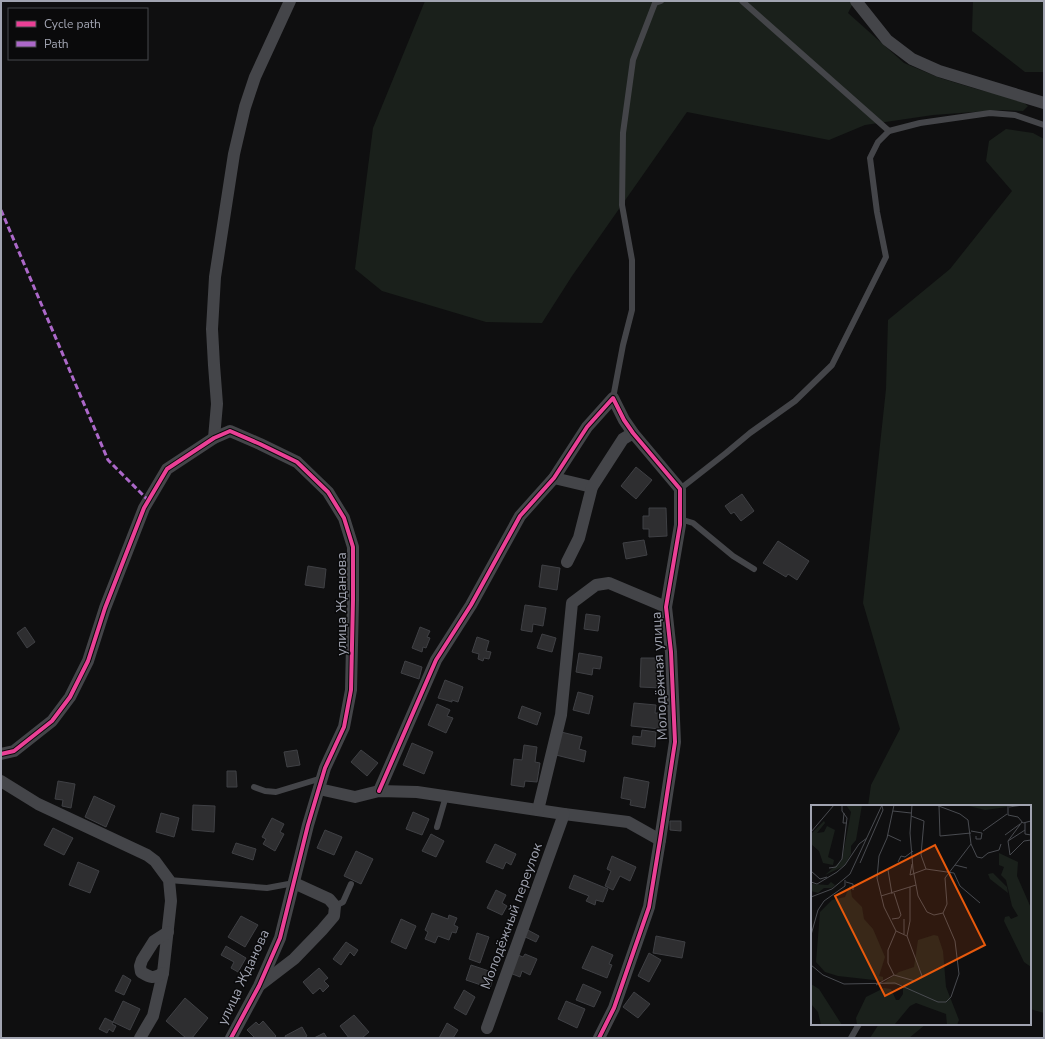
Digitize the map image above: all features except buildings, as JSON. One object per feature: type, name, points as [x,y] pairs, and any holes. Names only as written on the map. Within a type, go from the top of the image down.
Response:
[{"type":"street","points":[[214,438],[217,404],[212,329],[215,277],[234,154],[245,107],[255,77],[290,1]]},
{"type":"street","points":[[856,1],[887,40],[912,59],[939,72],[982,83],[1044,103]]},
{"type":"street","points":[[379,791],[436,660],[471,605],[520,516],[554,478],[587,426],[613,398],[624,420],[633,433],[680,489]]},
{"type":"street","name":"улица Жданова","points":[[1,754],[14,751],[52,721],[70,697],[88,661],[105,608],[144,508],[166,469],[214,438],[230,431],[297,462],[328,492],[344,518],[353,547],[351,690],[344,728],[325,768],[308,825],[280,938],[259,986],[231,1038]]},
{"type":"street","points":[[567,562],[579,538],[592,486],[623,439],[633,433]]},
{"type":"street","points":[[554,478],[592,486]]},
{"type":"street","name":"Молодёжная улица","points":[[599,1038],[614,1008],[648,907],[675,742],[671,652],[666,607],[680,525],[680,489]]},
{"type":"street","points":[[538,810],[561,715],[572,602],[596,585],[609,583],[666,607]]},
{"type":"street","points":[[1,781],[38,804],[147,855],[155,861],[169,880],[171,901],[163,973],[153,1016],[140,1038]]},
{"type":"street","points":[[321,784],[355,797],[379,791],[418,792],[628,822],[660,840]]},
{"type":"street","name":"Молодёжный переулок","points":[[487,1028],[564,814]]},
{"type":"street","points":[[259,986],[294,959],[334,916],[335,906],[329,899],[294,883]]},
{"type":"street","points":[[163,973],[150,978],[141,972],[140,966],[154,941],[168,932]]},
{"type":"street","points":[[280,938],[283,949],[288,956],[294,959]]},
{"type":"lane","points":[[613,398],[623,345],[632,310],[632,260],[622,205],[623,133],[633,60],[655,3],[661,1]]},
{"type":"lane","points":[[742,1],[889,131]]},
{"type":"lane","points":[[680,489],[750,432],[794,400],[832,365],[886,257],[877,212],[870,158],[878,142],[889,131],[920,123],[990,113],[1015,115],[1044,125]]},
{"type":"lane","points":[[680,519],[693,523],[732,556],[754,570]]},
{"type":"lane","points":[[254,787],[265,791],[276,792],[321,784]]},
{"type":"lane","points":[[436,827],[446,796]]},
{"type":"lane","points":[[169,880],[267,888],[294,883]]},
{"type":"lane","points":[[335,906],[343,902],[351,884]]},
{"type":"lane","points":[[851,1038],[858,1025]]},
{"type":"shaded area","points":[[425,1],[854,1],[848,13],[904,63],[940,78],[980,90],[1019,99],[1028,106],[1023,111],[1001,110],[933,115],[865,125],[829,140],[687,112],[572,276],[542,323],[486,322],[382,291],[355,269],[373,128]]},
{"type":"shaded area","points":[[973,1],[1044,1],[1044,72],[1025,72],[972,31]]},
{"type":"shaded area","points":[[1006,129],[1033,133],[1044,139],[1044,1013],[1031,1009],[1031,805],[868,805],[871,785],[900,729],[863,603],[886,389],[888,320],[950,269],[1012,191],[986,161],[989,141]]},
{"type":"shaded area","points":[[878,1025],[925,1025],[909,1038],[870,1038]]},
{"type":"marked path","points":[[1,210],[108,460],[148,500]]},
{"type":"cycle path","points":[[379,791],[436,660],[471,605],[520,516],[554,478],[587,427],[613,398],[624,420],[633,433],[680,489],[680,525],[666,607],[671,652],[675,742],[660,840],[649,907],[614,1008],[599,1038]]},
{"type":"cycle path","points":[[1,754],[14,751],[52,721],[70,697],[88,661],[105,608],[144,508],[167,469],[214,438],[230,431],[297,462],[328,492],[344,518],[353,547],[351,690],[344,727],[325,768],[308,825],[280,938],[259,986],[231,1038]]}]
